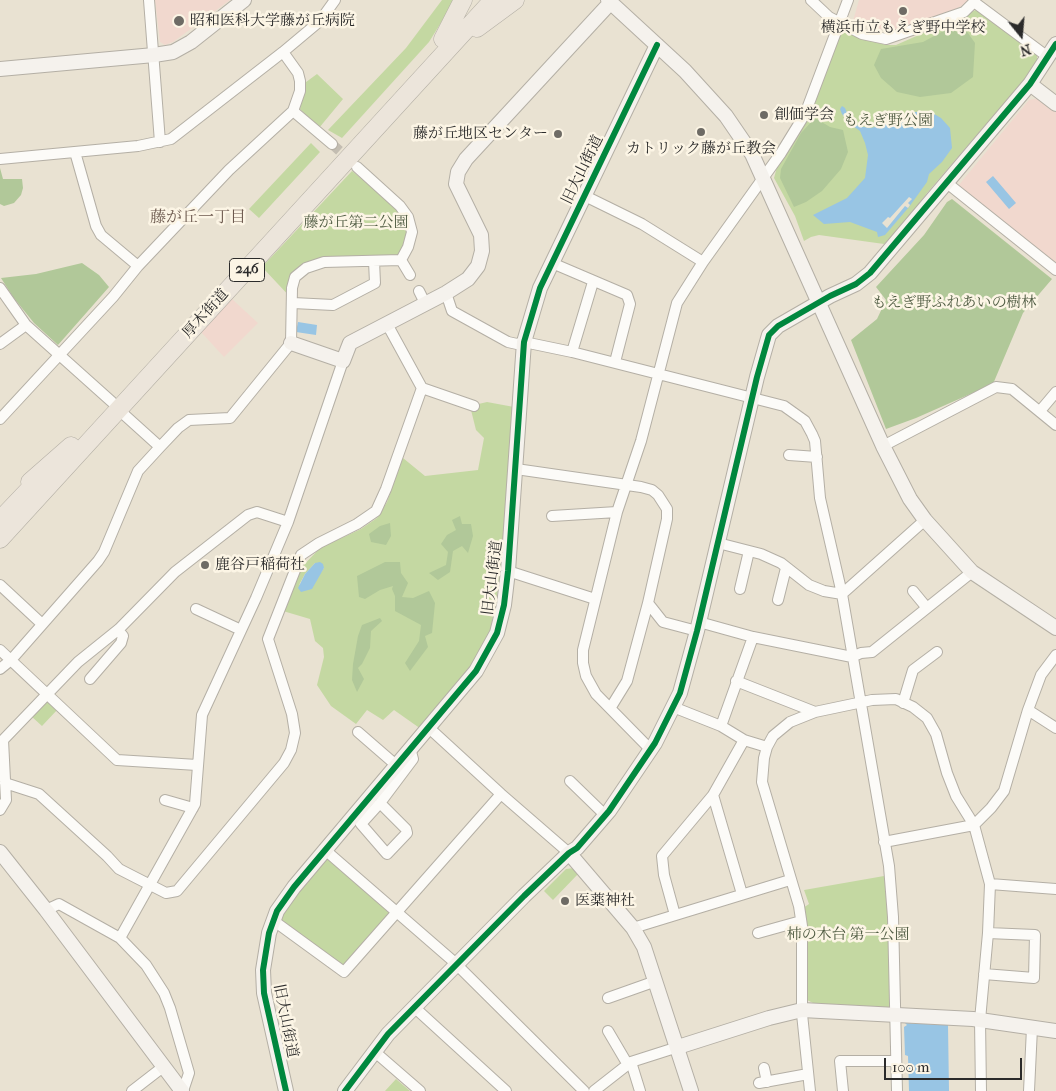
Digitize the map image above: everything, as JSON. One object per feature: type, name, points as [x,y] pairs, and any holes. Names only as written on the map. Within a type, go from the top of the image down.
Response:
[{"type":"highway","points":[[448,40],[463,0]]},
{"type":"highway","name":"厚木街道","points":[[0,539],[115,406],[448,40],[478,0]]},
{"type":"highway","name":"厚木街道","points":[[448,40],[493,0]]},
{"type":"highway","points":[[448,40],[485,23],[515,0]]},
{"type":"highway","name":"厚木街道","points":[[0,520],[71,446],[115,406]]},
{"type":"highway","name":"246","points":[[0,511],[71,446]]},
{"type":"street","points":[[149,0],[160,142]]},
{"type":"street","points":[[0,69],[173,52],[184,46],[244,0]]},
{"type":"street","points":[[0,159],[138,146],[171,139],[283,52],[320,20],[335,0]]},
{"type":"street","points":[[811,0],[829,16],[862,34],[886,39],[964,12],[975,1],[1048,57]]},
{"type":"street","points":[[650,749],[596,694],[590,685],[583,663],[583,650],[617,512],[641,441],[677,303],[703,262],[781,153],[805,114],[848,0]]},
{"type":"street","points":[[120,938],[195,804],[202,715],[256,598],[288,522],[350,343],[387,324],[422,297],[446,292],[468,279],[478,266],[482,251],[481,235],[456,184],[458,172],[466,159],[610,1],[685,71],[726,116],[752,154],[883,446],[910,499],[925,520],[972,572],[1056,628]]},
{"type":"street","points":[[345,1091],[388,1034],[456,964],[576,848],[605,815],[630,782],[650,749],[680,692],[698,626],[752,398],[769,335],[778,326],[856,284],[870,273],[1030,84],[1056,44]]},
{"type":"street","name":"旧大山街道","points":[[286,1091],[268,1012],[263,977],[269,933],[277,911],[294,887],[324,849],[476,671],[497,634],[504,605],[508,570],[516,468],[518,405],[524,342],[540,288],[657,45]]},
{"type":"street","points":[[0,419],[113,297],[138,266],[229,170],[293,111],[300,91],[300,81],[298,73],[283,52]]},
{"type":"street","points":[[1030,84],[1056,104]]},
{"type":"street","points":[[293,111],[332,144]]},
{"type":"street","points":[[75,152],[96,226],[101,235],[138,266]]},
{"type":"street","points":[[357,167],[400,206],[408,218],[412,232],[408,247],[401,260]]},
{"type":"street","points":[[947,183],[1056,270]]},
{"type":"street","points":[[585,196],[642,224],[703,262]]},
{"type":"street","points":[[0,669],[11,660],[98,561],[104,552],[138,471],[178,428],[189,420],[230,418],[291,343],[292,288],[295,277],[306,268],[324,262],[401,260]]},
{"type":"street","points":[[401,260],[410,275]]},
{"type":"street","points":[[293,303],[334,305],[375,283],[374,261]]},
{"type":"street","points":[[552,263],[627,295],[630,304],[615,362]]},
{"type":"street","points":[[572,352],[593,282]]},
{"type":"street","points":[[0,288],[26,325],[160,447]]},
{"type":"street","points":[[446,292],[452,311],[508,342],[517,344],[524,342],[572,352],[784,406],[805,421],[815,441],[820,498],[842,594],[889,866],[894,917],[897,1091]]},
{"type":"street","points":[[387,324],[422,388],[474,406]]},
{"type":"street","points":[[0,344],[26,325]]},
{"type":"street","points":[[291,343],[343,361]]},
{"type":"street","points":[[883,446],[996,387],[1012,389],[1056,424]]},
{"type":"street","points":[[5,783],[39,794],[119,869],[166,893],[176,891],[284,763],[292,750],[295,733],[292,714],[268,639],[301,555],[318,543],[357,524],[376,510],[386,489],[422,388]]},
{"type":"street","points":[[1040,411],[1056,392]]},
{"type":"street","points":[[789,456],[817,457]]},
{"type":"street","points":[[516,468],[652,490],[664,502],[667,509],[668,519],[627,681],[611,708]]},
{"type":"street","points":[[0,810],[6,800],[3,740],[78,662],[118,630],[175,572],[248,514],[257,512],[288,522]]},
{"type":"street","points":[[552,516],[617,512]]},
{"type":"street","points":[[842,594],[925,520]]},
{"type":"street","points":[[718,543],[771,558],[810,585],[824,591],[842,594]]},
{"type":"street","points":[[740,589],[749,551]]},
{"type":"street","points":[[778,600],[786,568]]},
{"type":"street","points":[[508,570],[596,599]]},
{"type":"street","points":[[648,604],[663,622],[698,626],[852,657],[872,652],[972,572]]},
{"type":"street","points":[[0,585],[42,624]]},
{"type":"street","points":[[913,592],[927,608]]},
{"type":"street","points":[[202,609],[241,630]]},
{"type":"street","points":[[90,679],[121,643],[123,636],[118,630]]},
{"type":"street","points":[[721,726],[753,637]]},
{"type":"street","points":[[0,650],[117,760],[197,765]]},
{"type":"street","points":[[903,702],[913,670],[924,667],[937,652]]},
{"type":"street","points":[[884,842],[974,825],[991,808],[1004,791],[1028,710],[1041,675],[1056,654]]},
{"type":"street","points":[[736,681],[815,712]]},
{"type":"street","points":[[810,1091],[802,1010],[801,921],[799,906],[762,782],[762,770],[767,747],[773,736],[790,722],[815,712],[872,700],[896,699],[913,707],[927,718],[936,734],[947,773],[956,796],[974,825],[990,884],[988,933],[980,1020],[981,1091]]},
{"type":"street","points":[[673,707],[721,726],[744,740],[767,747]]},
{"type":"street","points":[[1028,710],[1056,728]]},
{"type":"street","points":[[428,727],[569,853],[633,928],[644,947],[691,1091]]},
{"type":"street","points":[[361,739],[396,765]]},
{"type":"street","points":[[675,915],[664,875],[662,856],[712,794],[744,740]]},
{"type":"street","points":[[380,803],[406,829],[407,833],[387,854],[361,824],[380,803],[412,758],[410,748]]},
{"type":"street","points":[[570,781],[605,815]]},
{"type":"street","points":[[274,921],[344,972],[501,794]]},
{"type":"street","points":[[712,794],[742,894]]},
{"type":"street","points":[[165,800],[193,808]]},
{"type":"street","points":[[324,849],[456,964],[584,1091]]},
{"type":"street","points":[[0,852],[183,1091]]},
{"type":"street","points":[[633,928],[790,880]]},
{"type":"street","points":[[990,884],[1056,889]]},
{"type":"street","points":[[46,910],[59,904],[120,938],[146,965],[164,993],[170,1008],[188,1073],[183,1091]]},
{"type":"street","points":[[758,933],[801,921]]},
{"type":"street","points":[[984,974],[1034,978],[1035,935],[988,933]]},
{"type":"street","points":[[608,998],[656,981]]},
{"type":"street","points":[[414,1007],[506,1091]]},
{"type":"street","points":[[594,1091],[629,1063],[769,1018],[802,1010],[980,1020],[1056,1031]]},
{"type":"street","points":[[1029,1091],[1032,1028]]},
{"type":"street","points":[[608,1031],[629,1063],[640,1091]]},
{"type":"street","points":[[375,1052],[420,1091]]},
{"type":"street","points":[[843,1091],[840,1061],[896,1061]]},
{"type":"street","points":[[132,1091],[164,1067]]},
{"type":"street","points":[[764,1068],[763,1082],[808,1074]]},
{"type":"shaded area","name":"昭和医科大学藤が丘病院","points":[[155,0],[230,0],[173,42],[165,45],[160,42]]},
{"type":"shaded area","name":"横浜市立もえぎ野中学校","points":[[859,0],[969,0],[968,3],[934,19],[894,33],[853,21]]},
{"type":"shaded area","points":[[1040,98],[1056,111],[1056,263],[958,186],[1029,100]]},
{"type":"shaded area","points":[[232,299],[258,323],[224,357],[201,332]]},
{"type":"green space","points":[[442,0],[455,0],[429,42],[342,138],[328,130],[406,48]]},
{"type":"green space","name":"もえぎ野公園","points":[[978,9],[1037,53],[1037,60],[1023,81],[927,193],[904,224],[884,244],[819,235],[804,241],[795,216],[774,178],[777,167],[810,114],[838,34],[843,32],[886,45],[896,45]]},
{"type":"green space","points":[[963,26],[975,43],[973,77],[951,93],[920,97],[897,92],[881,78],[874,65],[881,49],[923,42],[947,29]]},
{"type":"green space","points":[[317,74],[343,99],[319,128],[300,109],[302,85]]},
{"type":"green space","points":[[815,118],[830,127],[843,130],[848,152],[841,169],[822,191],[806,202],[794,207],[780,178],[781,169],[801,133]]},
{"type":"green space","points":[[311,143],[320,152],[259,218],[249,209]]},
{"type":"green space","points":[[0,168],[3,179],[22,179],[23,188],[21,195],[14,203],[4,206],[0,204]]},
{"type":"green space","name":"藤が丘第二公園","points":[[352,171],[398,209],[405,220],[407,233],[405,247],[399,258],[324,262],[295,277],[293,300],[262,267]]},
{"type":"green space","name":"もえぎ野ふれあいの樹林","points":[[952,199],[1052,279],[1023,313],[993,384],[886,429],[851,340],[877,319],[886,300],[876,287],[924,235],[947,202]]},
{"type":"green space","points":[[82,263],[99,275],[109,287],[58,345],[34,323],[13,297],[1,278],[36,274]]},
{"type":"green space","points":[[487,402],[514,407],[504,557],[490,632],[472,665],[421,729],[394,710],[383,720],[367,710],[356,724],[331,706],[317,685],[324,657],[323,648],[315,641],[310,619],[283,611],[297,572],[320,548],[361,529],[377,518],[387,502],[403,458],[425,476],[478,470],[484,438],[476,430],[470,406]],"holes":[[[315,563],[324,568],[321,572],[299,585],[305,574]]]},
{"type":"green space","points":[[460,516],[462,524],[471,524],[473,536],[468,553],[462,546],[453,551],[450,572],[438,580],[429,573],[446,565],[448,552],[441,544],[447,535],[456,530],[452,520]]},
{"type":"green space","points":[[390,523],[391,536],[386,545],[371,542],[369,534],[380,526]]},
{"type":"green space","points":[[385,562],[400,562],[401,573],[408,583],[402,597],[413,598],[429,591],[435,603],[432,633],[425,636],[428,647],[410,671],[405,663],[419,641],[421,625],[395,611],[393,586],[380,590],[365,599],[359,597],[357,576]]},
{"type":"green space","points":[[380,618],[382,621],[371,631],[370,648],[358,668],[364,679],[357,692],[352,680],[358,636],[362,625]]},
{"type":"green space","points":[[48,701],[58,709],[42,726],[31,716],[42,703]]},
{"type":"green space","points":[[324,849],[396,913],[344,972],[274,921]]},
{"type":"green space","points":[[574,868],[578,874],[553,900],[544,891],[566,869]]},
{"type":"green space","name":"柿の木台 第一公園","points":[[884,876],[893,917],[895,1011],[813,1003],[805,999],[800,910],[809,904],[804,890]]},
{"type":"green space","points":[[396,1079],[410,1091],[385,1091]]},
{"type":"water","points":[[842,106],[845,108],[850,120],[858,126],[871,128],[896,121],[913,112],[931,112],[941,118],[950,128],[952,148],[942,162],[929,174],[927,182],[909,207],[885,235],[878,237],[877,232],[850,222],[824,224],[813,215],[847,198],[865,178],[868,155],[865,143],[860,131],[850,124],[842,114],[840,109]]},
{"type":"water","points":[[993,176],[1016,203],[1009,209],[986,182]]},
{"type":"water","points":[[298,322],[317,325],[316,335],[296,332]]},
{"type":"water","points":[[320,562],[324,568],[312,589],[301,592],[298,588],[305,574],[315,563]]},
{"type":"water","points":[[905,1023],[948,1025],[949,1091],[909,1091],[908,1056],[905,1055],[904,1027],[907,1025]]},
{"type":"pier","points":[[909,197],[912,199],[908,203],[910,205],[908,208],[905,206],[887,228],[882,223],[888,217],[890,218]]},
{"type":"tunnel","points":[[332,144],[351,161]]},
{"type":"cycle path","points":[[345,1091],[388,1034],[524,896],[569,853],[577,848],[609,811],[655,743],[680,693],[697,631],[757,377],[769,335],[778,326],[830,296],[856,284],[870,273],[1030,84],[1056,44]]},
{"type":"cycle path","points":[[286,1091],[264,993],[263,970],[269,933],[277,911],[294,887],[476,671],[497,633],[504,605],[508,571],[524,342],[540,288],[657,45]]},
{"type":"place","name":"横浜市立もえぎ野中学校","points":[[903,11]]},
{"type":"place","name":"昭和医科大学藤が丘病院","points":[[179,21]]},
{"type":"place","name":"創価学会","points":[[764,115]]},
{"type":"place","name":"カトリック藤が丘教会","points":[[701,132]]},
{"type":"place","name":"藤が丘地区センター","points":[[558,134]]},
{"type":"place","name":"鹿谷戸稲荷社","points":[[205,565]]},
{"type":"place","name":"医薬神社","points":[[565,901]]},
{"type":"district","name":"藤が丘一丁目","points":[[198,218]]}]
